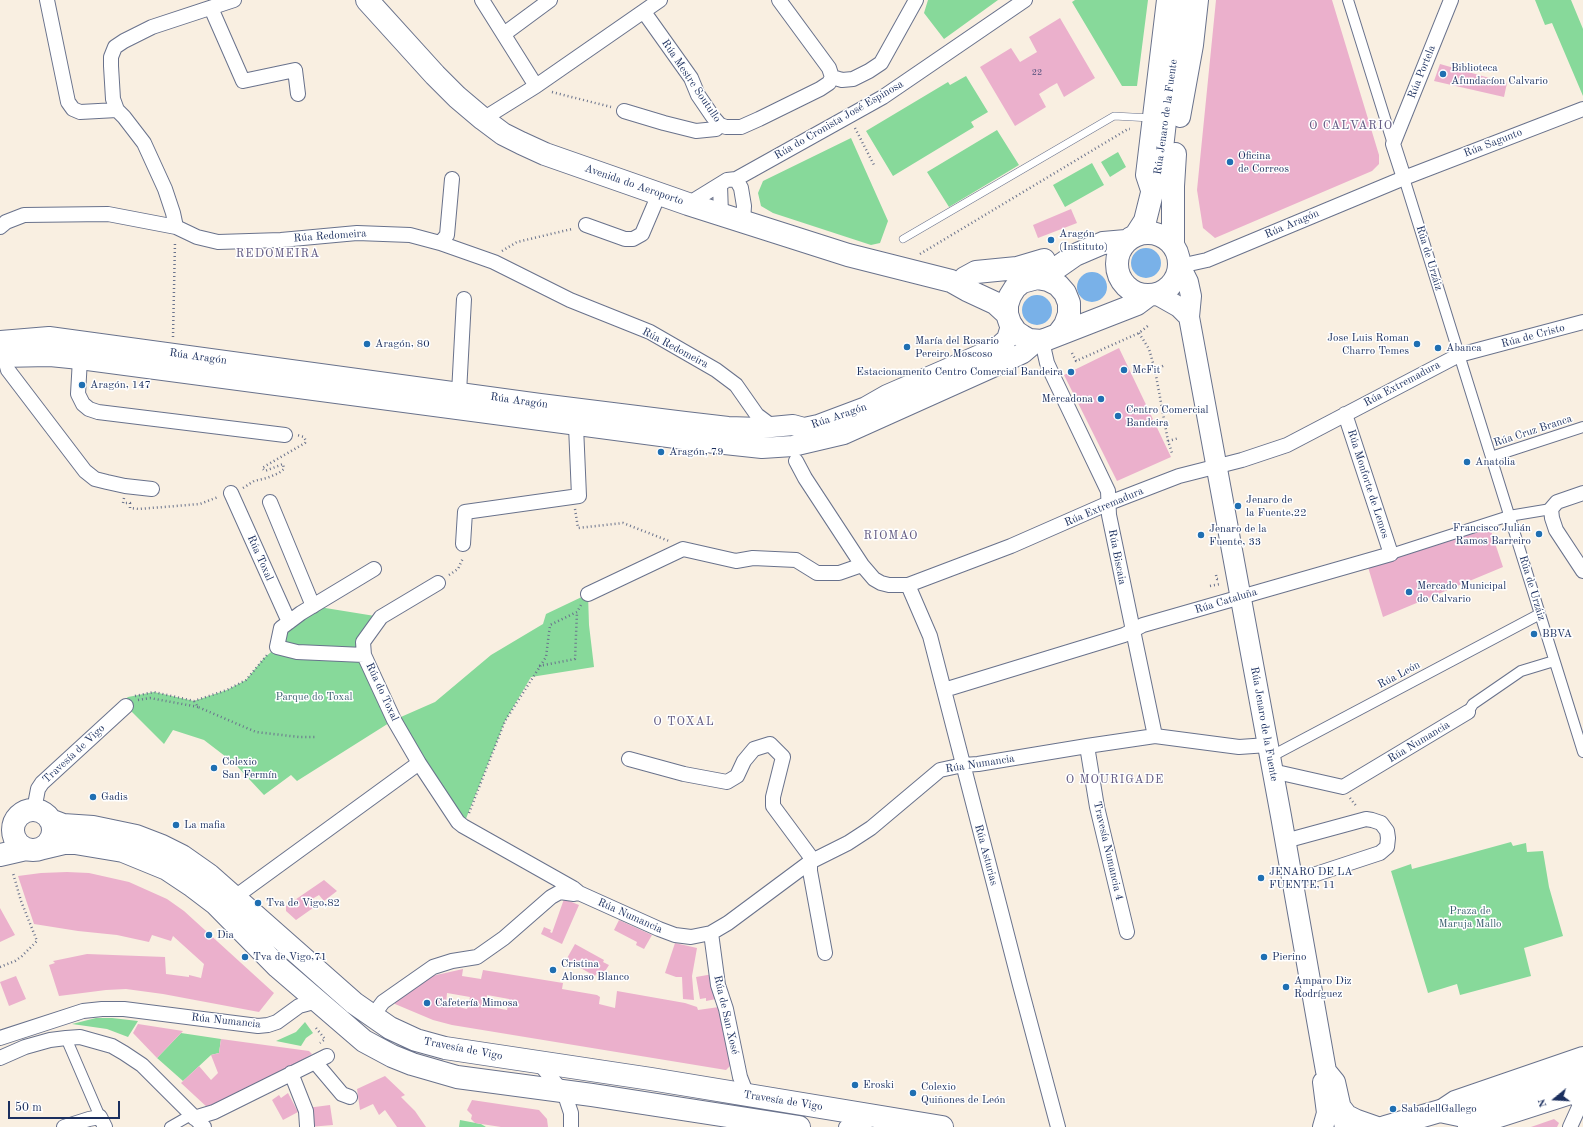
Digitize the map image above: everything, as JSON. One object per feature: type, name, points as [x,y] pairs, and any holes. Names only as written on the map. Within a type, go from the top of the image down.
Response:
[{"type":"main road","name":"Avenida do Aeroporto","points":[[367,0],[435,75],[483,119],[503,134],[545,154],[688,204],[848,255],[958,279],[991,282],[1030,280]]},
{"type":"main road","name":"Rúa Jenaro de la Fuente","points":[[1152,193],[1146,175],[1167,0]]},
{"type":"main road","points":[[1178,43],[1184,0]]},
{"type":"main road","name":"Rúa Jenaro de la Fuente","points":[[1173,244],[1173,181],[1180,117],[1193,45],[1198,0]]},
{"type":"main road","name":"Rúa Jenaro de la Fuente","points":[[1178,43],[1180,117]]},
{"type":"main road","name":"Rúa Jenaro de la Fuente","points":[[1131,238],[1145,221],[1152,193],[1159,175],[1171,68],[1178,43]]},
{"type":"main road","name":"Rúa Aragón","points":[[1,351],[48,337],[459,393],[728,427],[773,427],[793,425],[804,428],[818,425],[866,407],[887,395],[993,349],[1007,339],[1009,320],[1007,305],[1015,288],[1055,270],[1075,255],[1103,244],[1131,238],[1144,232],[1160,234],[1173,244]]},
{"type":"main road","points":[[1131,238],[1120,248],[1117,258],[1119,276],[1124,284],[1131,290],[1140,294],[1153,295],[1170,301],[1179,307],[1189,317]]},
{"type":"main road","points":[[1173,244],[1177,250],[1180,266]]},
{"type":"main road","points":[[958,279],[976,272],[1017,268],[1063,254],[1075,255]]},
{"type":"main road","name":"Rúa Jenaro de la Fuente","points":[[1180,266],[1188,282],[1191,296],[1189,317],[1241,596],[1326,1070],[1335,1082],[1333,1103],[1345,1127]]},
{"type":"main road","name":"Rúa Aragón","points":[[1046,338],[1137,304],[1170,287],[1175,281],[1180,266]]},
{"type":"main road","name":"Avenida do Aeroporto","points":[[958,279],[967,290],[995,303],[1009,320]]},
{"type":"main road","name":"Rúa Aragón","points":[[1,351],[50,356],[576,426],[762,448],[795,454],[844,434],[1023,353],[1065,324],[1069,314],[1065,293],[1058,285],[1048,280],[1030,280]]},
{"type":"main road","points":[[1009,320],[1016,332],[1022,336],[1046,338]]},
{"type":"main road","points":[[795,454],[794,437],[804,428]]},
{"type":"main road","points":[[25,820],[53,832],[52,839],[34,848],[16,842],[13,825],[25,820]]},
{"type":"main road","name":"Travesía de Vigo","points":[[25,820],[111,830],[136,836],[182,856],[210,875],[354,1003],[377,1020],[404,1035],[444,1048],[942,1127]]},
{"type":"main road","name":"Travesía de Vigo","points":[[0,855],[64,843],[75,843],[123,852],[167,869],[191,884],[216,904],[278,967],[364,1041],[392,1056],[412,1064],[457,1077],[592,1095],[752,1123],[799,1127]]},
{"type":"main road","name":"Rúa Numancia","points":[[318,1003],[336,1005],[377,1020]]},
{"type":"main road","points":[[1451,1120],[1455,1101],[1583,1057]]},
{"type":"main road","points":[[1451,1120],[1583,1073]]},
{"type":"main road","points":[[1385,1127],[1451,1120],[1576,1092]]},
{"type":"main road","points":[[1312,1127],[1333,1103]]},
{"type":"main road","points":[[1323,1127],[1327,1113],[1333,1103]]},
{"type":"main road","points":[[1333,1103],[1347,1115],[1377,1127]]},
{"type":"street","points":[[47,0],[68,102],[73,109],[80,112],[117,110]]},
{"type":"street","points":[[176,227],[174,213],[165,189],[144,143],[117,110],[113,99],[111,56],[116,47],[124,41],[152,27],[234,0]]},
{"type":"street","points":[[504,34],[550,0]]},
{"type":"street","points":[[483,119],[536,86],[660,0]]},
{"type":"street","points":[[779,0],[830,68],[832,77],[842,80],[853,79],[881,63],[916,0]]},
{"type":"street","name":"Rúa do Cronista José Espinosa","points":[[688,204],[727,180],[736,179],[883,97],[1025,0]]},
{"type":"street","name":"Rúa de Urzáiz","points":[[1348,0],[1583,752]]},
{"type":"street","name":"Rúa Portela","points":[[1393,144],[1451,0]]},
{"type":"street","points":[[488,2],[504,34],[536,86]]},
{"type":"street","points":[[212,8],[243,81],[295,70],[298,94]]},
{"type":"street","name":"Rúa Mestre Soutullo","points":[[644,12],[690,78],[698,95],[720,125],[734,128],[753,122],[820,89],[828,83],[832,77]]},
{"type":"street","name":"Rúa Sagunto","points":[[1404,178],[1583,109]]},
{"type":"street","points":[[624,111],[696,131],[716,129],[720,125]]},
{"type":"street","name":"Rúa Aragón","points":[[1180,266],[1206,260],[1404,178]]},
{"type":"street","points":[[440,243],[447,235],[452,179]]},
{"type":"street","points":[[736,179],[741,188],[744,206],[743,221]]},
{"type":"street","points":[[720,185],[721,214]]},
{"type":"street","points":[[586,225],[625,239],[634,239],[642,234],[659,194]]},
{"type":"street","name":"Rúa Redomeira","points":[[0,227],[6,222],[24,215],[108,214],[176,227],[197,237],[218,242],[281,240],[357,233],[410,235],[440,243],[494,262],[570,300],[650,332],[716,370],[736,385],[757,415],[773,427]]},
{"type":"street","points":[[459,393],[464,299]]},
{"type":"street","name":"Rúa de Cristo","points":[[1459,355],[1583,322]]},
{"type":"street","name":"Rúa Biscaia","points":[[1046,338],[1047,363],[1108,491],[1109,515],[1155,736]]},
{"type":"street","points":[[1,351],[8,370],[85,471],[95,479],[125,486],[152,489]]},
{"type":"street","name":"Rúa Extremadura","points":[[795,454],[805,478],[862,565],[874,579],[889,585],[908,585],[1011,546],[1109,503],[1186,474],[1242,460],[1287,445],[1459,355]]},
{"type":"street","points":[[80,360],[78,394],[83,404],[89,409],[98,412],[285,435]]},
{"type":"street","name":"Rúa Monforte de Lemos","points":[[1345,414],[1391,554]]},
{"type":"street","points":[[463,544],[465,512],[579,496],[576,426]]},
{"type":"street","name":"Rúa Cruz Branca","points":[[1491,457],[1583,427]]},
{"type":"street","name":"Rúa Toxal","points":[[231,493],[289,622]]},
{"type":"street","points":[[1509,516],[1551,509],[1557,502],[1583,493]]},
{"type":"street","points":[[270,502],[313,606]]},
{"type":"street","points":[[1551,509],[1556,530],[1583,571]]},
{"type":"street","name":"Rúa Cataluña","points":[[944,690],[1133,632],[1143,625],[1214,606],[1241,596],[1391,554],[1509,516]]},
{"type":"street","points":[[588,594],[683,549],[736,561],[753,558],[796,560],[817,573],[838,573],[862,565]]},
{"type":"street","points":[[364,655],[297,652],[277,647],[281,628],[313,606],[374,569]]},
{"type":"street","name":"Rúa do Toxal","points":[[438,583],[381,617],[363,642],[364,655],[394,720],[419,763],[454,816],[463,826],[574,888],[579,893]]},
{"type":"street","name":"Rúa Asturias","points":[[908,585],[930,636],[1058,1127]]},
{"type":"street","name":"Rúa León","points":[[1270,758],[1540,614]]},
{"type":"street","name":"Rúa Numancia","points":[[377,1020],[377,1010],[383,1002],[433,967],[452,961],[477,957],[504,938],[555,894],[560,892],[574,894],[579,893],[659,930],[675,935],[691,937],[711,933],[728,923],[810,862],[848,843],[871,828],[940,770],[963,765],[978,764],[1155,736],[1239,747],[1343,787],[1468,712],[1473,704],[1521,672],[1554,661]]},
{"type":"street","name":"Travesía de Vigo","points":[[25,820],[42,783],[126,706]]},
{"type":"street","points":[[629,760],[684,774],[727,782],[737,776],[744,761],[754,749],[770,744],[783,757],[773,797],[773,806],[810,856],[825,953]]},
{"type":"street","name":"Travesía Numancia 4","points":[[1087,746],[1097,807],[1127,932]]},
{"type":"street","points":[[235,897],[419,763]]},
{"type":"street","points":[[1285,841],[1366,819],[1381,823],[1387,831],[1387,847],[1380,853],[1304,878],[1293,884]]},
{"type":"street","name":"Rúa de San Xosé","points":[[711,933],[718,985],[726,1009],[740,1077],[747,1095]]},
{"type":"street","name":"Rúa Numancia","points":[[0,1038],[83,1011],[102,1008],[124,1009],[258,1026],[277,1022],[299,1006],[310,1003],[318,1003]]},
{"type":"street","points":[[2,1057],[50,1040],[66,1038],[92,1040],[112,1046],[124,1052],[142,1065],[196,1120]]},
{"type":"street","points":[[66,1038],[102,1122]]},
{"type":"street","points":[[170,1127],[196,1120],[214,1112],[321,1059],[342,1094],[350,1097]]},
{"type":"street","points":[[539,1063],[562,1092],[570,1113],[571,1127]]},
{"type":"street","points":[[292,1073],[306,1111],[307,1126]]},
{"type":"street","points":[[1570,1127],[1580,1105],[1576,1098],[1576,1092]]},
{"type":"street","points":[[570,1113],[574,1104],[578,1100],[592,1095]]},
{"type":"street","points":[[846,1127],[866,1122],[875,1116]]},
{"type":"street","points":[[64,1127],[89,1118],[102,1122]]},
{"type":"lane","points":[[903,239],[1114,116],[1154,118]]},
{"type":"path","points":[[536,86],[564,96],[624,111]]},
{"type":"path","points":[[849,117],[875,167]]},
{"type":"path","points":[[918,256],[1128,129],[1133,129]]},
{"type":"path","points":[[494,262],[502,250],[517,242],[586,225]]},
{"type":"path","points":[[173,340],[176,227]]},
{"type":"path","points":[[1072,353],[1076,362],[1139,334],[1150,326]]},
{"type":"path","points":[[1139,334],[1149,350],[1155,370],[1168,440],[1172,453]]},
{"type":"path","points":[[1155,370],[1165,365]]},
{"type":"path","points":[[1168,440],[1179,438]]},
{"type":"path","points":[[572,497],[578,528],[623,523],[667,540],[683,549]]},
{"type":"path","points":[[130,503],[130,508]]},
{"type":"path","points":[[438,583],[458,569],[463,558],[463,544]]},
{"type":"path","points":[[1216,575],[1217,579]]},
{"type":"path","points":[[1210,586],[1220,585]]},
{"type":"path","points":[[539,666],[574,659],[577,612],[588,594]]},
{"type":"path","points":[[463,826],[504,721],[546,657],[550,625],[577,612]]},
{"type":"path","points":[[277,647],[264,658],[246,680],[227,690],[194,701],[154,692],[128,697],[123,701],[126,706],[135,700],[150,698],[198,707],[256,732],[299,737],[317,737]]},
{"type":"path","points":[[194,701],[198,707]]},
{"type":"path","points":[[1343,787],[1366,819]]},
{"type":"path","points":[[0,967],[15,961],[37,941],[13,873]]},
{"type":"green space","points":[[928,0],[998,0],[944,39],[924,13]]},
{"type":"green space","points":[[1075,0],[1148,0],[1137,86],[1122,86],[1072,2]]},
{"type":"green space","points":[[1535,0],[1571,0],[1583,29],[1583,96],[1552,23],[1545,25]]},
{"type":"green space","points":[[966,76],[988,112],[971,122],[974,127],[893,176],[866,131],[948,82],[950,85]]},
{"type":"green space","points":[[997,130],[1019,165],[949,207],[927,172]]},
{"type":"green space","points":[[851,138],[888,221],[880,243],[871,245],[773,213],[761,206],[758,193],[763,181]]},
{"type":"green space","points":[[1118,152],[1126,167],[1110,177],[1101,162]]},
{"type":"green space","points":[[1092,163],[1104,185],[1065,207],[1053,185]]},
{"type":"green space","name":"Parque do Toxal","points":[[588,594],[589,625],[594,667],[531,677],[505,721],[463,826],[389,723],[297,781],[291,775],[264,795],[234,763],[204,740],[173,730],[164,744],[126,706],[123,701],[128,697],[154,692],[194,701],[227,690],[246,680],[264,658],[277,647],[281,628],[313,606],[381,617],[363,642],[394,720],[435,702],[491,655],[543,624],[546,614]]},
{"type":"green space","name":"Praza de Maruja Mallo","points":[[1511,842],[1513,846],[1526,843],[1527,852],[1543,851],[1549,887],[1563,936],[1524,948],[1531,976],[1460,995],[1457,984],[1428,993],[1391,871],[1411,864],[1412,869]]},
{"type":"green space","points":[[96,1018],[138,1021],[128,1037],[107,1029],[72,1024]]},
{"type":"green space","points":[[305,1022],[313,1033],[306,1038],[301,1046],[276,1041],[296,1032]]},
{"type":"green space","points":[[181,1033],[221,1039],[219,1053],[211,1055],[183,1081],[157,1058]]},
{"type":"green space","points":[[460,1120],[481,1124],[486,1127],[459,1127]]},
{"type":"water","points":[[1146,248],[1157,252],[1161,263],[1157,274],[1146,278],[1135,274],[1131,263],[1135,252]]},
{"type":"water","points":[[1092,272],[1103,276],[1107,287],[1103,298],[1092,302],[1081,298],[1077,287],[1081,276]]},
{"type":"water","points":[[1037,295],[1048,299],[1052,310],[1048,321],[1037,325],[1026,321],[1022,310],[1026,299]]},
{"type":"building","points":[[1216,0],[1332,0],[1379,155],[1379,164],[1372,171],[1215,238],[1203,228],[1197,190]]},
{"type":"building","points":[[1060,18],[1095,78],[1064,97],[1057,83],[1050,87],[1039,94],[1046,107],[1015,126],[980,67],[1011,48],[1020,62],[1037,52],[1029,37]]},
{"type":"building","points":[[1440,64],[1507,83],[1504,97],[1434,81]]},
{"type":"building","points":[[1071,209],[1077,223],[1038,238],[1033,225]]},
{"type":"building","name":"Centro Comercial Bandeira","points":[[1119,348],[1171,457],[1117,481],[1064,375]]},
{"type":"building","name":"Mercado Municipal do Calvario","points":[[1490,528],[1503,567],[1383,617],[1368,567]]},
{"type":"building","points":[[67,872],[89,873],[129,882],[167,899],[184,911],[274,993],[259,1012],[163,994],[126,989],[59,996],[49,965],[55,963],[53,961],[87,954],[165,957],[166,974],[189,977],[189,975],[201,978],[204,964],[173,936],[171,941],[152,935],[149,942],[117,935],[34,924],[18,876]]},
{"type":"building","points":[[324,880],[337,891],[324,901],[319,895],[307,902],[313,908],[296,920],[286,911],[286,906]]},
{"type":"building","points":[[564,899],[579,905],[562,944],[541,934],[544,927],[551,930],[550,932],[552,933]]},
{"type":"building","points":[[0,908],[15,935],[0,942]]},
{"type":"building","points":[[619,920],[652,935],[644,949],[636,945],[637,942],[614,930]]},
{"type":"building","points":[[675,943],[697,948],[692,976],[694,1000],[683,999],[682,977],[676,977],[665,973]]},
{"type":"building","points":[[575,944],[604,960],[603,962],[609,965],[602,976],[597,973],[595,976],[566,960]]},
{"type":"building","points":[[463,969],[462,976],[481,979],[483,970],[563,983],[562,989],[597,995],[600,997],[599,1004],[615,1008],[617,991],[685,1003],[697,1007],[698,1010],[719,1007],[731,1065],[726,1070],[452,1025],[433,1020],[395,1004],[395,1001],[432,976]],"holes":[[[447,993],[470,997],[467,1009],[446,1004]],[[487,995],[509,999],[507,1010],[485,1006]]]},
{"type":"building","points":[[713,974],[716,999],[706,1001],[706,998],[700,999],[696,977]]},
{"type":"building","points":[[16,976],[26,999],[9,1006],[0,982]]},
{"type":"building","points":[[138,1024],[183,1031],[157,1058],[133,1033]]},
{"type":"building","points":[[221,1039],[309,1051],[312,1054],[266,1082],[208,1108],[181,1083],[199,1066],[211,1080],[218,1073],[211,1055],[219,1053]]},
{"type":"building","points":[[385,1076],[405,1095],[401,1097],[415,1111],[426,1127],[397,1127],[385,1110],[379,1115],[373,1104],[360,1110],[357,1089]]},
{"type":"building","points":[[288,1093],[298,1112],[283,1120],[272,1100],[279,1095],[281,1098]]},
{"type":"building","points":[[472,1100],[539,1110],[547,1119],[548,1127],[501,1127],[475,1123],[471,1119],[472,1115],[467,1110]]},
{"type":"building","points":[[330,1105],[333,1125],[309,1127],[307,1108]]},
{"type":"building","points":[[1554,1119],[1559,1123],[1557,1127],[1531,1127]]},
{"type":"place","name":"Biblioteca Afundacíon Calvario","points":[[1443,74]]},
{"type":"place","name":"Oficina de Correos","points":[[1230,162]]},
{"type":"place","name":"Aragón (Instituto)","points":[[1051,240]]},
{"type":"place","name":"Aragón, 80","points":[[367,344]]},
{"type":"place","name":"Jose Luis Roman Charro Temes","points":[[1417,344]]},
{"type":"place","name":"María del Rosario Pereiro Moscoso","points":[[907,347]]},
{"type":"place","name":"Abanca","points":[[1438,348]]},
{"type":"place","name":"McFit","points":[[1124,370]]},
{"type":"place","name":"Estacionamento Centro Comercial Bandeira","points":[[1071,372]]},
{"type":"place","name":"Aragón, 147","points":[[82,385]]},
{"type":"place","name":"Mercadona","points":[[1101,399]]},
{"type":"place","name":"Centro Comercial Bandeira","points":[[1118,416]]},
{"type":"place","name":"Aragón, 79","points":[[661,452]]},
{"type":"place","name":"Anatolia","points":[[1467,462]]},
{"type":"place","name":"Jenaro de la Fuente,22","points":[[1238,506]]},
{"type":"place","name":"Francisco Julián Ramos Barreiro","points":[[1539,534]]},
{"type":"place","name":"Jenaro de la Fuente, 33","points":[[1201,535]]},
{"type":"place","name":"Mercado Municipal do Calvario","points":[[1409,592]]},
{"type":"place","name":"BBVA","points":[[1534,634]]},
{"type":"place","name":"Colexio San Fermín","points":[[214,768]]},
{"type":"place","name":"Gadis","points":[[93,797]]},
{"type":"place","name":"La mafia","points":[[176,825]]},
{"type":"place","name":"JENARO DE LA FUENTE, 11","points":[[1261,878]]},
{"type":"place","name":"Tva de Vigo,82","points":[[258,903]]},
{"type":"place","name":"Dia","points":[[209,935]]},
{"type":"place","name":"Tva de Vigo,71","points":[[245,957]]},
{"type":"place","name":"Pierino","points":[[1264,957]]},
{"type":"place","name":"Cristina Alonso Blanco","points":[[553,970]]},
{"type":"place","name":"Amparo Diz Rodríguez","points":[[1286,987]]},
{"type":"place","name":"Cafetería Mimosa","points":[[427,1003]]},
{"type":"place","name":"Eroski","points":[[855,1085]]},
{"type":"place","name":"Colexio Quiñones de León","points":[[913,1093]]},
{"type":"place","name":"SabadellGallego","points":[[1393,1109]]},
{"type":"district","name":"O CALVARIO","points":[[1351,126]]},
{"type":"district","name":"REDOMEIRA","points":[[278,254]]},
{"type":"district","name":"RIOMAO","points":[[891,536]]},
{"type":"district","name":"O TOXAL","points":[[684,722]]},
{"type":"district","name":"O MOURIGADE","points":[[1115,780]]}]
